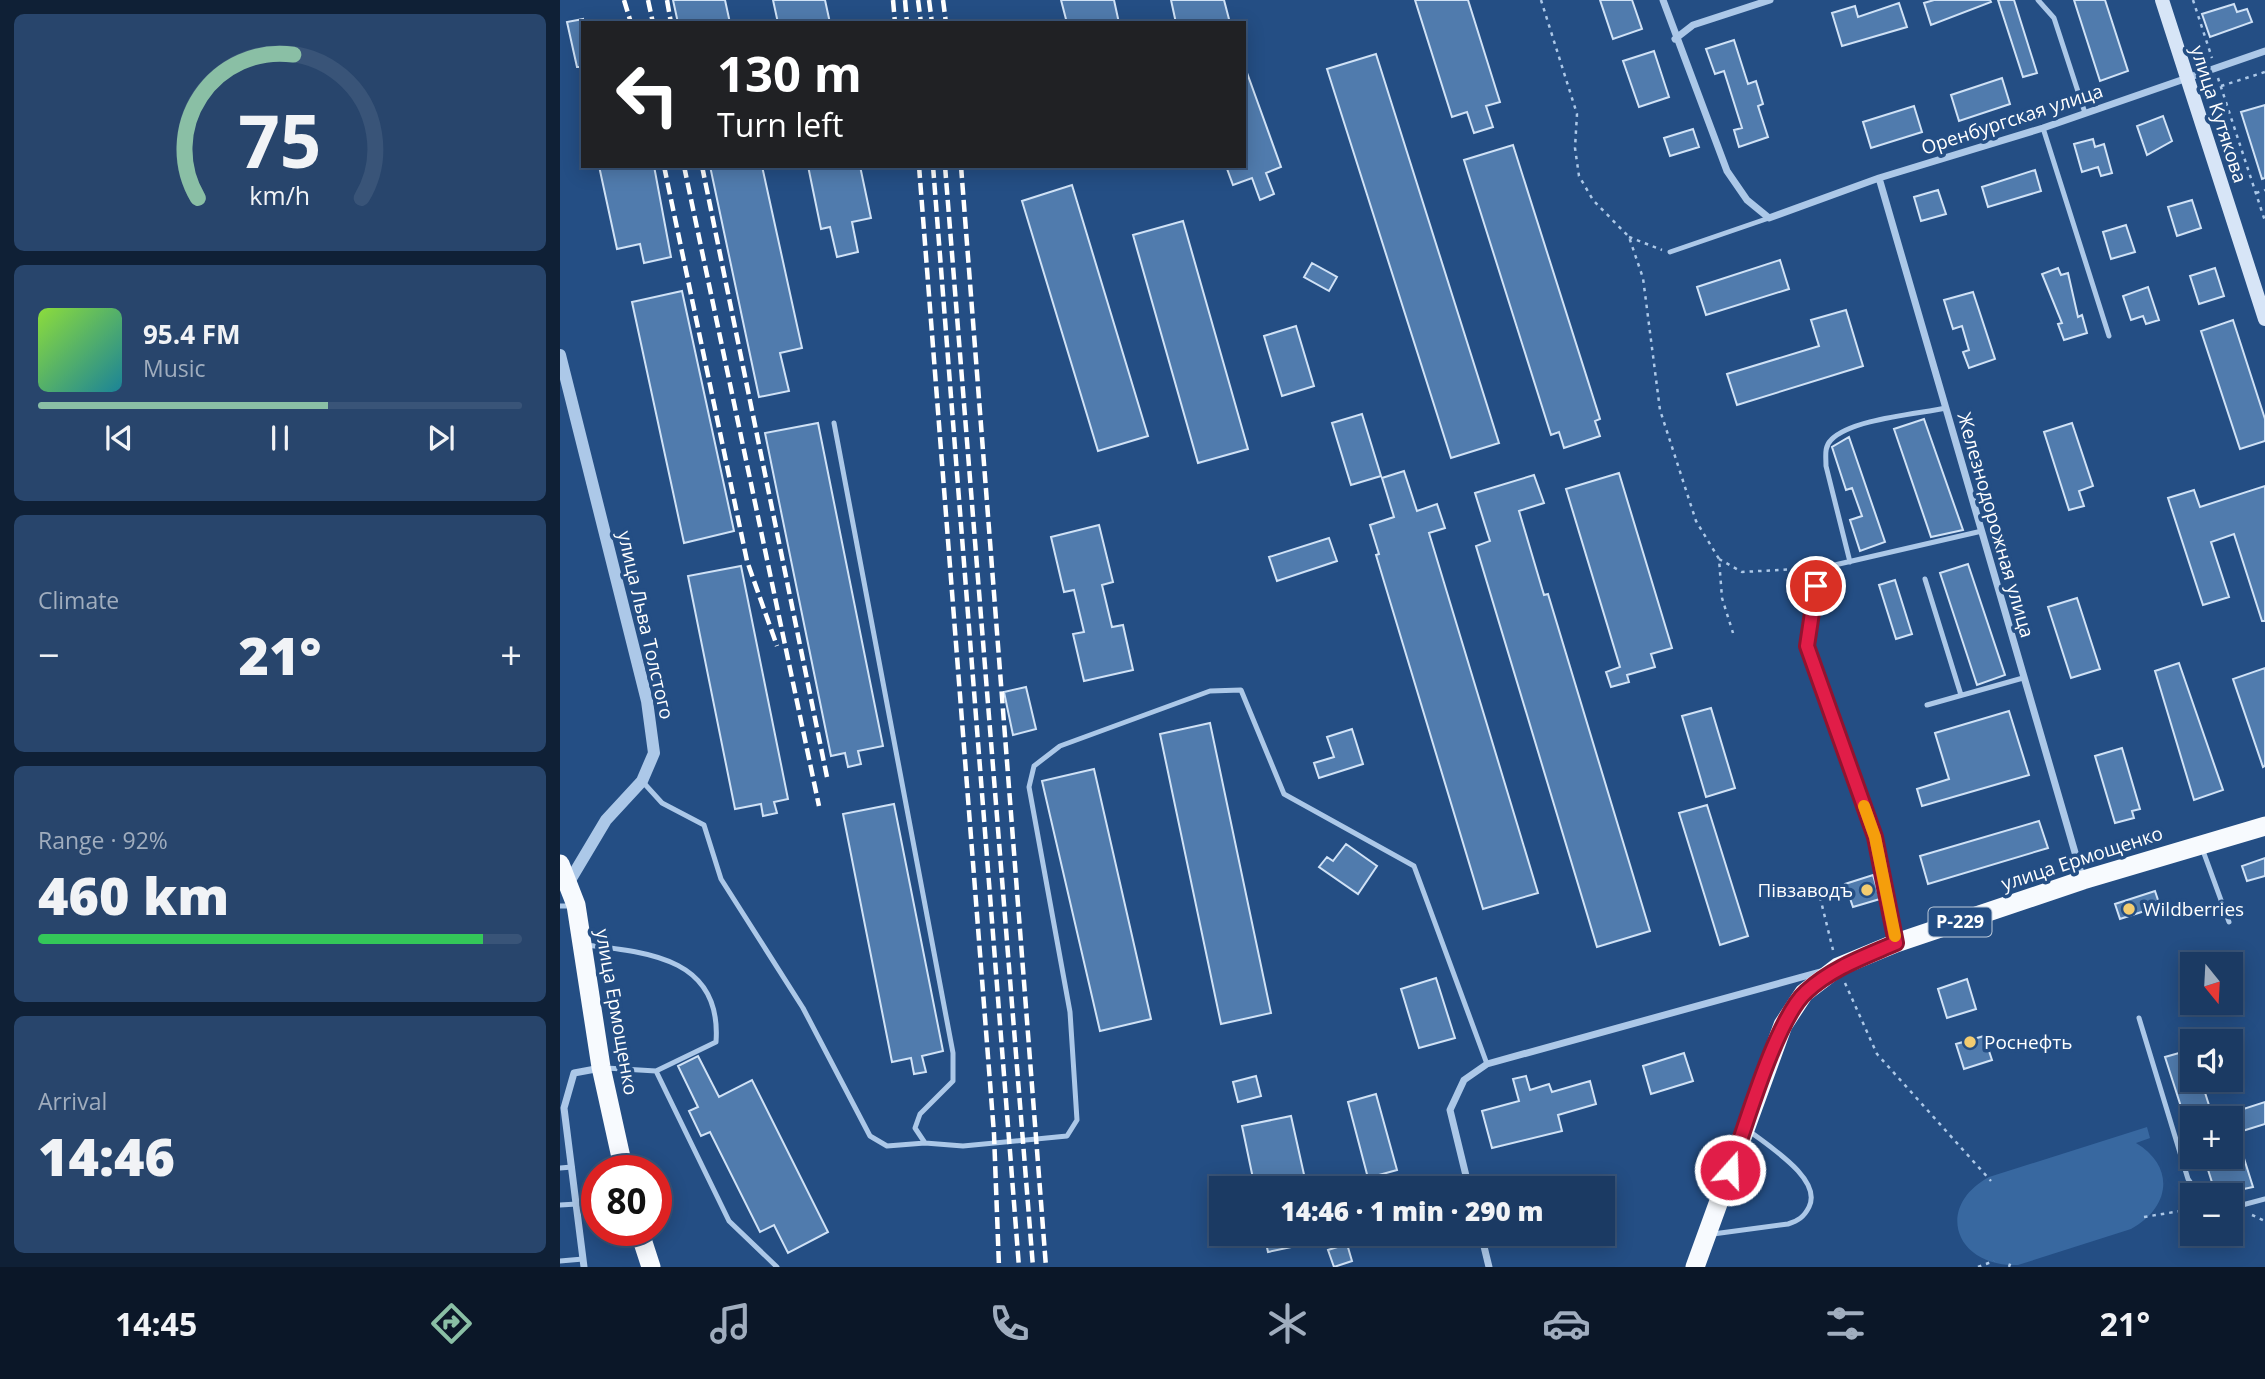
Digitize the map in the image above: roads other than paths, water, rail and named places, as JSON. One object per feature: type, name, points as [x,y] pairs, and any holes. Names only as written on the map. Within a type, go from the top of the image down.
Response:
[{"type":"highway","name":"улица Ермощенко","points":[[1695,1267],[1783,1025],[1804,993],[1838,967],[1896,943],[2083,880],[2265,826]]},
{"type":"highway","name":"улица Ермощенко","points":[[560,864],[569,882],[568,906],[582,944],[601,1067],[620,1155]]},
{"type":"highway","points":[[645,1246],[652,1267]]},
{"type":"main road","name":"улица Кутякова","points":[[2162,0],[2265,319]]},
{"type":"street","points":[[1663,0],[1675,39],[1727,171],[1747,200],[1769,218]]},
{"type":"street","points":[[1675,39],[1693,25],[1770,0]]},
{"type":"street","name":"Оренбургская улица","points":[[1769,218],[1879,178],[2043,128],[2265,51]]},
{"type":"street","name":"Железнодорожная улица","points":[[1879,178],[2022,678],[2083,880]]},
{"type":"street","name":"улица Льва Толстого","points":[[560,355],[647,701],[654,752],[642,781],[606,820],[569,882]]},
{"type":"street","points":[[1466,1176],[1450,1110],[1464,1080],[1487,1064],[1838,967]]},
{"type":"street","points":[[584,1263],[564,1108],[574,1073],[601,1067]]},
{"type":"street","points":[[1484,1246],[1489,1267]]},
{"type":"lane","points":[[2038,0],[2054,18],[2085,113]]},
{"type":"lane","points":[[2043,128],[2109,336]]},
{"type":"lane","points":[[1670,252],[1769,218]]},
{"type":"lane","points":[[1850,562],[1826,466],[1826,449],[1832,439],[1857,426],[1946,408]]},
{"type":"lane","points":[[834,423],[953,1053],[953,1081],[920,1114],[915,1128],[925,1143]]},
{"type":"lane","points":[[1896,943],[1875,837],[1807,646],[1816,586],[1826,567],[1982,531]]},
{"type":"lane","points":[[1925,579],[1961,695]]},
{"type":"lane","points":[[1927,705],[2022,678]]},
{"type":"lane","points":[[642,781],[662,803],[704,824],[721,879],[803,1008],[870,1136],[887,1146],[925,1143],[963,1146],[1067,1136],[1077,1120],[1070,1012],[1029,788],[1034,766],[1060,746],[1210,691],[1241,690],[1284,794],[1414,866],[1487,1064]]},
{"type":"lane","points":[[2201,845],[2229,922]]},
{"type":"lane","points":[[582,944],[635,951],[687,968],[700,981],[718,1018],[716,1042],[656,1071],[601,1067]]},
{"type":"lane","points":[[2139,1018],[2191,1183]]},
{"type":"lane","points":[[656,1071],[729,1221],[777,1267]]},
{"type":"lane","points":[[1706,1234],[1788,1224],[1806,1213],[1812,1202],[1812,1190],[1806,1178],[1745,1128]]},
{"type":"lane","points":[[560,1168],[572,1167]]},
{"type":"lane","points":[[2243,1207],[2265,1199]]},
{"type":"lane","points":[[560,1205],[577,1204]]},
{"type":"lane","points":[[560,1261],[584,1263]]},
{"type":"railway","points":[[624,0],[630,21]]},
{"type":"railway","points":[[648,0],[653,21]]},
{"type":"railway","points":[[667,0],[671,21]]},
{"type":"railway","points":[[893,0],[895,21]]},
{"type":"railway","points":[[905,0],[907,21]]},
{"type":"railway","points":[[918,0],[921,21]]},
{"type":"railway","points":[[929,0],[932,21]]},
{"type":"railway","points":[[943,0],[946,21]]},
{"type":"railway","points":[[664,168],[747,561],[777,646]]},
{"type":"railway","points":[[684,168],[819,806]]},
{"type":"railway","points":[[702,168],[827,777]]},
{"type":"railway","points":[[919,168],[994,1134],[999,1267]]},
{"type":"railway","points":[[933,168],[1019,1267]]},
{"type":"railway","points":[[945,168],[1033,1267]]},
{"type":"railway","points":[[961,168],[1046,1267]]},
{"type":"place","name":"Пiвзаводъ","points":[[1867,890]]},
{"type":"place","name":"Wildberries","points":[[2129,909]]},
{"type":"place","name":"Роснефть","points":[[1970,1042]]}]
